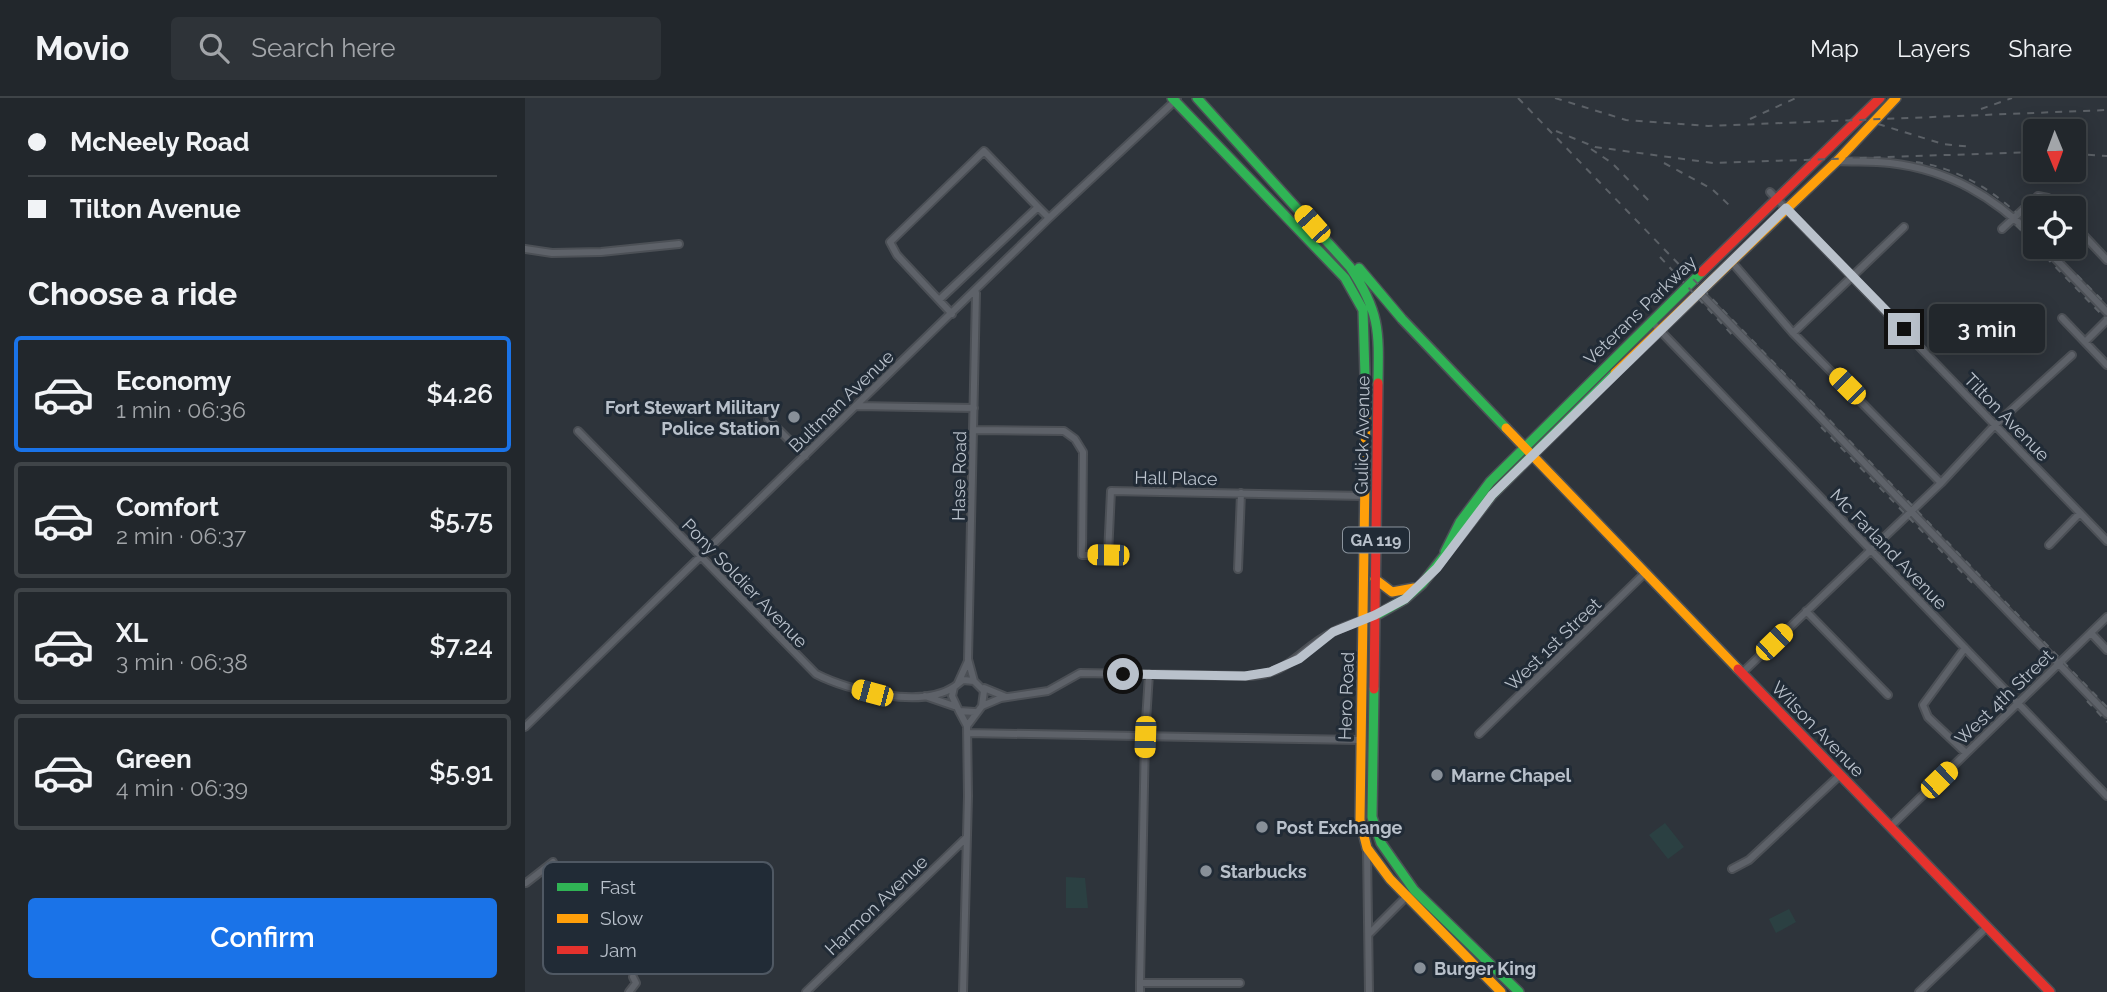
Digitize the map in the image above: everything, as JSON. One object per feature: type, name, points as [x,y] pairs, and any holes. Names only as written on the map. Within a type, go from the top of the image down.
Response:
[{"type":"main road","name":"Gulick Avenue","points":[[1197,98],[1361,280],[1377,318],[1372,817],[1377,837],[1388,857],[1414,888],[1519,992]]},
{"type":"main road","name":"Veterans Parkway","points":[[1442,560],[1461,516],[1524,446],[1774,195],[1880,98]]},
{"type":"main road","name":"Veterans Parkway","points":[[1442,560],[1492,495],[1836,161],[1896,98]]},
{"type":"main road","name":"Hero Road","points":[[1175,99],[1332,265],[1355,294],[1363,310],[1367,333],[1359,805],[1367,848]]},
{"type":"main road","name":"Wilson Avenue","points":[[1312,224],[1364,273],[1402,319],[2050,992]]},
{"type":"main road","points":[[1375,615],[1405,599],[1442,560]]},
{"type":"main road","points":[[1375,579],[1384,590],[1394,594],[1422,584]]},
{"type":"main road","name":"GA 119","points":[[1367,848],[1405,898],[1501,992]]},
{"type":"street","name":"Bultman Avenue","points":[[525,727],[1175,99]]},
{"type":"street","points":[[952,314],[897,256],[890,242],[983,151],[1049,218]]},
{"type":"street","points":[[1836,161],[1888,163],[1937,173],[1983,193],[2023,226]]},
{"type":"street","name":"Tilton Avenue","points":[[1774,195],[2107,541]]},
{"type":"street","points":[[939,300],[1038,207]]},
{"type":"street","points":[[2001,229],[2023,209]]},
{"type":"street","points":[[1793,333],[1904,227]]},
{"type":"street","points":[[2086,238],[2107,260]]},
{"type":"street","points":[[525,249],[552,253],[601,252],[679,244]]},
{"type":"street","points":[[2055,259],[2107,312]]},
{"type":"street","points":[[1731,261],[1793,333],[1941,483]]},
{"type":"street","points":[[1699,292],[2107,714]]},
{"type":"street","name":"Hase Road","points":[[968,659],[976,293]]},
{"type":"street","points":[[2062,318],[2107,365]]},
{"type":"street","points":[[2085,342],[2107,320]]},
{"type":"street","name":"Mc Farland Avenue","points":[[1651,321],[2107,796]]},
{"type":"street","points":[[1743,673],[1941,483],[1995,425],[2072,355]]},
{"type":"street","points":[[856,406],[974,408]]},
{"type":"street","points":[[768,419],[805,456]]},
{"type":"street","name":"Hall Place","points":[[975,430],[1064,432],[1075,439],[1083,453],[1082,555],[1108,555],[1111,491],[1365,496]]},
{"type":"street","name":"Pony Soldier Avenue","points":[[578,431],[816,674],[831,682],[878,694],[923,696]]},
{"type":"street","points":[[1238,569],[1241,493]]},
{"type":"street","points":[[2049,545],[2080,513]]},
{"type":"street","name":"West 1st Street","points":[[1479,734],[1646,572]]},
{"type":"street","points":[[1806,611],[1888,695]]},
{"type":"street","points":[[963,992],[967,730],[975,712],[982,706],[1008,697],[1048,691],[1080,673],[1245,676],[1270,672],[1299,659],[1333,632],[1375,615]]},
{"type":"street","name":"West 4th Street","points":[[1891,826],[2107,617]]},
{"type":"street","points":[[2091,633],[2107,650]]},
{"type":"street","points":[[1965,648],[1923,705],[1928,717],[1966,753]]},
{"type":"street","points":[[968,659],[974,681],[1008,697]]},
{"type":"street","points":[[967,730],[951,696],[968,659]]},
{"type":"street","points":[[1140,992],[1145,737],[1149,674]]},
{"type":"street","points":[[923,696],[974,681]]},
{"type":"street","points":[[982,687],[982,706]]},
{"type":"street","points":[[923,696],[957,709],[975,712]]},
{"type":"street","points":[[967,730],[1145,737],[1360,740]]},
{"type":"street","points":[[1732,869],[1749,860],[1840,775]]},
{"type":"street","name":"Harmon Avenue","points":[[806,992],[966,838]]},
{"type":"street","points":[[1367,848],[1369,992]]},
{"type":"street","points":[[526,883],[543,870]]},
{"type":"street","points":[[1368,935],[1414,888]]},
{"type":"street","points":[[1919,992],[1987,928]]},
{"type":"street","points":[[629,992],[636,983],[633,977]]},
{"type":"street","points":[[1140,983],[1240,983]]},
{"type":"green space","points":[[1665,823],[1684,847],[1668,859],[1649,835]]},
{"type":"green space","points":[[1066,877],[1085,878],[1088,908],[1066,908]]},
{"type":"green space","points":[[1789,909],[1796,922],[1776,933],[1769,919]]},
{"type":"railway","points":[[1518,98],[2107,707]]},
{"type":"railway","points":[[1555,98],[1626,120],[1708,126],[2107,110]]},
{"type":"railway","points":[[1750,119],[1796,98]]},
{"type":"railway","points":[[1981,109],[2012,98]]},
{"type":"railway","points":[[1878,124],[1943,144],[1972,147]]},
{"type":"railway","points":[[1556,131],[1595,147],[1713,163],[2023,152]]},
{"type":"railway","points":[[1591,149],[1612,163],[1653,205]]},
{"type":"railway","points":[[2086,155],[2107,156]]},
{"type":"railway","points":[[1916,162],[1950,171],[1982,186],[2023,219]]},
{"type":"railway","points":[[1664,163],[1712,189],[1730,206]]},
{"type":"railway","points":[[2016,225],[2023,232]]},
{"type":"railway","points":[[1660,257],[1736,339]]},
{"type":"railway","points":[[2048,259],[2107,320]]},
{"type":"railway","points":[[2077,275],[2107,305]]},
{"type":"railway","points":[[1821,427],[1977,588]]},
{"type":"railway","points":[[2087,701],[2107,722]]},
{"type":"traffic: fast","points":[[1172,98],[1345,278],[1363,310],[1366,408]]},
{"type":"traffic: fast","points":[[1197,98],[1350,267],[1367,297],[1376,322],[1378,383]]},
{"type":"traffic: fast","points":[[1359,268],[1402,319],[1506,428]]},
{"type":"traffic: fast","points":[[1445,552],[1460,522],[1490,482],[1702,272]]},
{"type":"traffic: fast","points":[[1375,616],[1405,599],[1422,584],[1492,495],[1615,373]]},
{"type":"traffic: fast","points":[[1374,689],[1372,817],[1381,843],[1414,890],[1519,992]]},
{"type":"traffic: slow","points":[[1615,373],[1838,160],[1896,98]]},
{"type":"traffic: slow","points":[[1366,408],[1360,820],[1367,848],[1390,879],[1501,992]]},
{"type":"traffic: slow","points":[[1506,428],[1738,669]]},
{"type":"traffic: slow","points":[[1375,579],[1392,592],[1414,588]]},
{"type":"traffic: jam","points":[[1702,272],[1880,98]]},
{"type":"traffic: jam","points":[[1374,689],[1378,383]]},
{"type":"traffic: jam","points":[[1738,669],[2050,992]]},
{"type":"place","name":"Fort Stewart Military Police Station","points":[[794,417]]},
{"type":"place","name":"Marne Chapel","points":[[1437,775]]},
{"type":"place","name":"Post Exchange","points":[[1262,827]]},
{"type":"place","name":"Starbucks","points":[[1206,871]]},
{"type":"place","name":"Burger King","points":[[1420,968]]},
{"type":"route","points":[[1123,674],[1256,676],[1299,659],[1310,647],[1333,632],[1405,599],[1437,568],[1492,495],[1786,208],[1904,329]]}]
